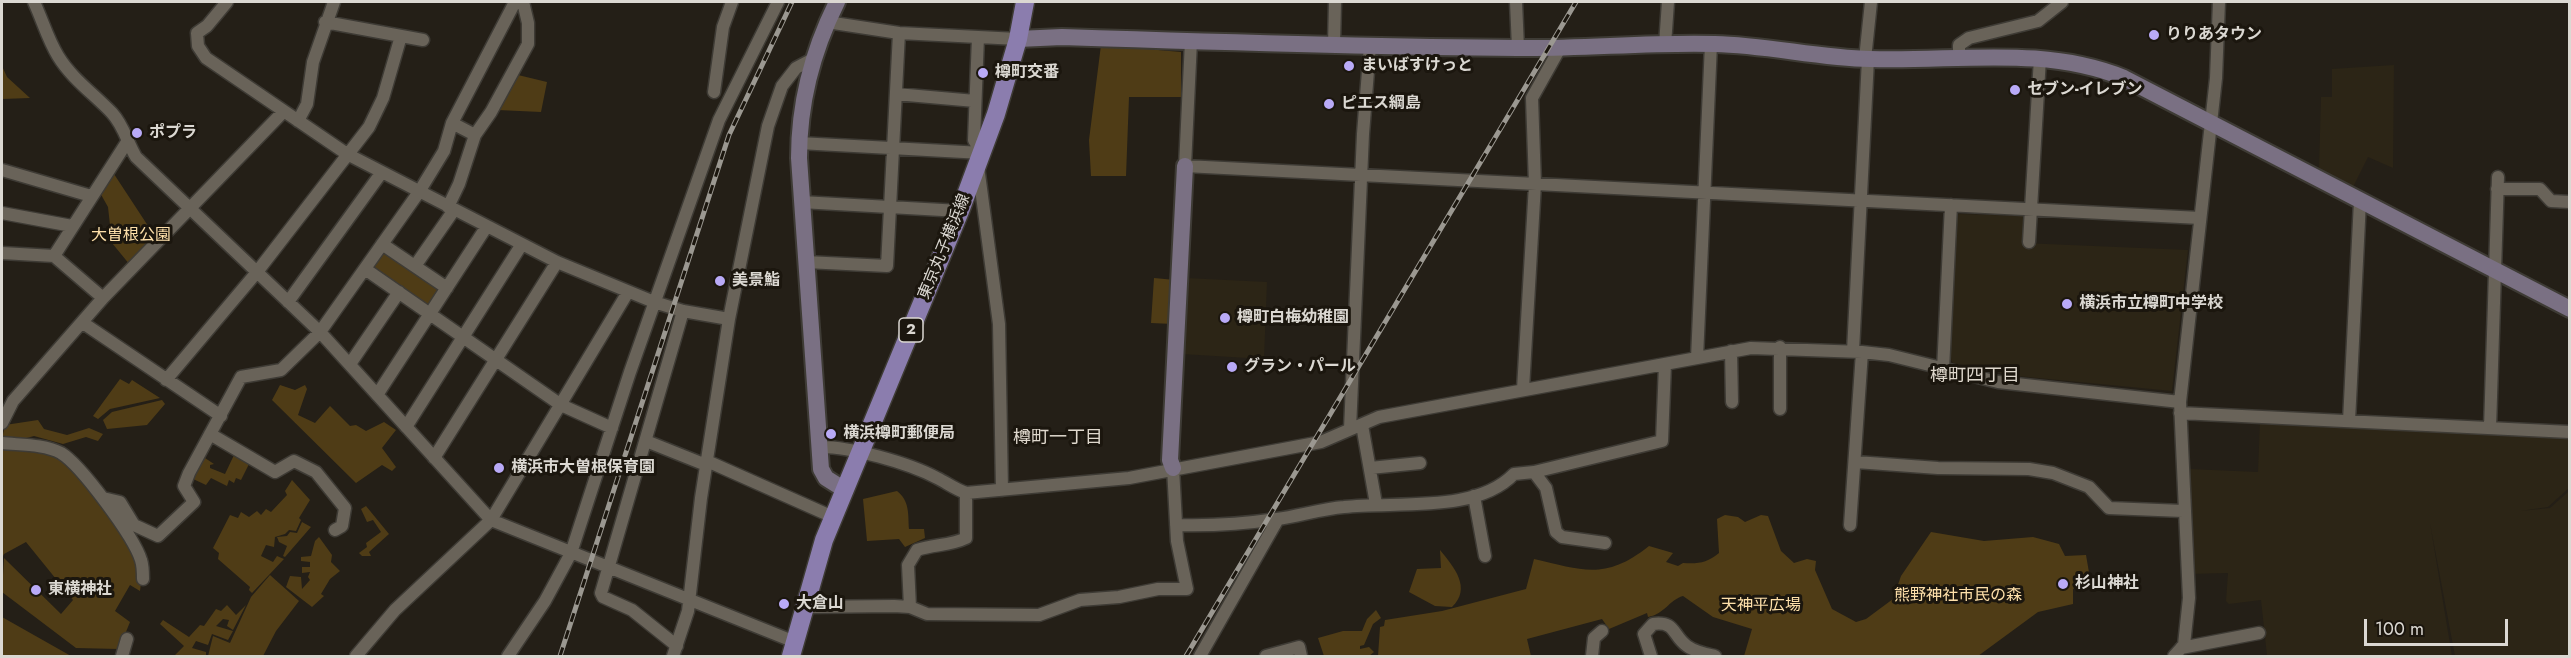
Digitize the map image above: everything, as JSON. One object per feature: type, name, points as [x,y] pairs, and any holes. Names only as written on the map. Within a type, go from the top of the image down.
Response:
[{"type":"main road","name":"東京丸子横浜線","points":[[793,649],[820,551],[980,158],[1018,39],[1025,2]]},
{"type":"street","points":[[34,2],[58,56],[69,72],[112,114],[125,132],[127,142],[136,157],[320,332],[491,520],[689,600],[793,649]]},
{"type":"street","points":[[227,2],[207,26],[197,33],[198,46],[206,58],[347,154],[557,262],[683,312],[729,319]]},
{"type":"street","points":[[298,121],[307,104],[309,82],[325,22],[334,2]]},
{"type":"street","points":[[103,498],[120,502],[134,525],[158,536],[194,502],[184,486],[241,377],[281,370],[320,332],[419,192],[444,151],[452,123],[515,2]]},
{"type":"street","points":[[416,267],[451,208],[475,135],[491,112],[528,44],[528,23],[523,2]]},
{"type":"street","points":[[714,92],[723,27],[732,2]]},
{"type":"street","points":[[508,657],[545,602],[571,553],[654,302],[719,120],[778,2]]},
{"type":"street","points":[[837,2],[813,59],[799,143],[818,447],[823,474],[844,490]]},
{"type":"street","points":[[1334,45],[1335,2]]},
{"type":"street","points":[[1516,2],[1518,48]]},
{"type":"street","points":[[1665,45],[1668,2]]},
{"type":"street","points":[[1850,525],[1856,462],[1859,201],[1871,2]]},
{"type":"street","points":[[1959,59],[1959,45],[1969,38],[2038,21],[2062,2]]},
{"type":"street","points":[[2177,652],[2184,645],[2188,598],[2180,407],[2209,121],[2216,78],[2219,2]]},
{"type":"street","points":[[325,22],[423,40]]},
{"type":"street","points":[[827,22],[899,33],[1018,39],[1062,37],[1518,48],[1712,44],[1761,45],[1866,59],[2040,58],[2098,68],[2209,121],[2570,309]]},
{"type":"street","points":[[806,262],[887,267],[899,33]]},
{"type":"street","points":[[166,380],[257,272],[369,127],[383,98],[401,36]]},
{"type":"street","points":[[978,37],[974,140],[980,158],[999,324],[1002,490]]},
{"type":"street","points":[[804,607],[910,607],[927,614],[1039,615],[1080,600],[1119,597],[1158,588],[1187,588],[1176,525],[1173,468],[1170,460],[1191,41]]},
{"type":"street","points":[[1697,358],[1712,44]]},
{"type":"street","points":[[1370,45],[1363,134],[1356,427],[1370,468],[1376,504]]},
{"type":"street","points":[[1523,389],[1535,184],[1532,98],[1560,48]]},
{"type":"street","points":[[2029,242],[2040,58]]},
{"type":"street","points":[[683,312],[601,593],[603,597],[632,610],[675,651],[689,600],[729,319],[768,126],[782,86],[796,68],[813,59]]},
{"type":"street","points":[[896,94],[975,101]]},
{"type":"street","points":[[2,423],[13,401],[103,298],[284,111]]},
{"type":"street","points":[[452,123],[475,135]]},
{"type":"street","points":[[54,256],[127,142]]},
{"type":"street","points":[[799,143],[893,148],[980,158]]},
{"type":"street","points":[[1185,166],[2200,218]]},
{"type":"street","points":[[2,170],[91,196]]},
{"type":"street","points":[[288,302],[382,172]]},
{"type":"street","points":[[2490,428],[2498,183],[2540,189],[2551,201],[2570,202]]},
{"type":"street","points":[[2349,421],[2360,201]]},
{"type":"street","points":[[801,202],[960,211]]},
{"type":"street","points":[[1943,370],[1951,205]]},
{"type":"street","points":[[2,213],[72,226]]},
{"type":"street","points":[[377,395],[487,226]]},
{"type":"street","points":[[382,244],[447,288]]},
{"type":"street","points":[[406,427],[522,244]]},
{"type":"street","points":[[2,253],[54,256],[103,298]]},
{"type":"street","points":[[434,458],[557,262]]},
{"type":"street","points":[[365,269],[561,405],[612,428]]},
{"type":"street","points":[[350,364],[399,292]]},
{"type":"street","points":[[356,657],[395,610],[491,520],[628,292]]},
{"type":"street","points":[[83,323],[221,416]]},
{"type":"street","points":[[1780,347],[1780,409]]},
{"type":"street","points":[[818,447],[861,452],[936,478],[951,488],[966,493],[1129,478],[1321,442],[1380,417],[1731,351],[1780,347],[1889,355],[1998,382],[2180,407],[2349,421],[2570,432]]},
{"type":"street","points":[[1731,351],[1732,402]]},
{"type":"street","points":[[1176,525],[1226,525],[1278,519],[1341,507],[1376,504],[1433,504],[1474,496],[1503,485],[1514,474],[1534,472],[1662,441],[1665,364]]},
{"type":"street","points":[[210,434],[275,472],[294,460],[316,472],[345,508],[342,526],[335,530]]},
{"type":"street","points":[[646,441],[707,463],[833,517]]},
{"type":"street","points":[[2,443],[49,448],[72,462],[103,498],[141,560],[143,579]]},
{"type":"street","points":[[1856,462],[1938,468],[2029,469],[2053,473],[2089,487],[2109,508],[2183,511]]},
{"type":"street","points":[[1370,468],[1420,463]]},
{"type":"street","points":[[1534,472],[1546,488],[1556,532],[1562,537],[1605,543]]},
{"type":"street","points":[[910,607],[908,565],[917,550],[932,545],[953,545],[966,538],[966,493]]},
{"type":"street","points":[[1474,496],[1485,556]]},
{"type":"street","points":[[1200,657],[1278,519]]},
{"type":"street","points":[[1651,657],[1644,634],[1653,624],[1664,622],[1686,645],[1715,657]]},
{"type":"street","points":[[1592,657],[1594,638],[1602,631]]},
{"type":"street","points":[[2177,652],[2259,633]]},
{"type":"street","points":[[122,657],[127,639]]},
{"type":"street","points":[[1266,657],[1299,647],[1301,657]]},
{"type":"shaded area","points":[[2394,65],[2393,168],[2368,157],[2353,187],[2319,169],[2321,97],[2332,97],[2332,69]]},
{"type":"shaded area","name":"横浜市立樽町中学校","points":[[1957,215],[2023,216],[2023,243],[2188,250],[2172,391],[2017,376],[1953,363],[1950,358]]},
{"type":"shaded area","name":"樽町白梅幼稚園","points":[[1186,278],[1267,282],[1264,359],[1182,354]]},
{"type":"shaded area","points":[[2260,421],[2569,438],[2569,488],[2548,507],[2520,511],[2550,508],[2569,491],[2569,656],[2455,656],[2430,523],[2452,656],[2267,656],[2261,600],[2229,604],[2226,601],[2228,573],[2189,574],[2189,469],[2258,472]]},
{"type":"green space","points":[[1101,45],[1181,52],[1181,97],[1129,97],[1126,176],[1091,176],[1089,140]]},
{"type":"green space","points":[[2,66],[7,77],[30,98],[2,99]]},
{"type":"green space","points":[[518,75],[547,82],[541,112],[498,110]]},
{"type":"green space","name":"大曽根公園","points":[[112,171],[156,238],[130,265],[112,243],[108,207],[99,191]]},
{"type":"green space","points":[[384,249],[443,289],[431,307],[373,266]]},
{"type":"green space","points":[[1154,278],[1175,280],[1173,324],[1151,323]]},
{"type":"green space","points":[[120,379],[129,384],[132,380],[160,398],[110,409],[98,419],[93,416]]},
{"type":"green space","points":[[280,385],[295,390],[305,385],[307,389],[298,415],[315,423],[330,406],[350,426],[356,425],[366,431],[384,422],[396,430],[382,448],[396,467],[392,471],[382,465],[356,483],[272,400]]},
{"type":"green space","points":[[162,400],[165,404],[147,425],[107,429],[103,420],[112,412]]},
{"type":"green space","points":[[38,420],[44,429],[67,435],[89,428],[103,434],[98,441],[86,437],[63,444],[34,436],[12,442],[2,439],[5,425]]},
{"type":"green space","points":[[2,445],[50,451],[71,463],[130,545],[142,576],[140,591],[130,585],[115,611],[130,622],[119,649],[76,648],[2,592],[4,558],[61,614],[73,600],[26,542],[4,554],[2,558]]},
{"type":"green space","points":[[234,455],[249,464],[241,480],[236,478],[234,483],[229,480],[227,486],[211,478],[206,485],[191,478],[202,456],[214,464],[210,465],[210,468],[225,474]]},
{"type":"green space","points":[[292,480],[310,500],[299,518],[301,520],[296,531],[289,530],[275,537],[274,547],[266,545],[261,556],[273,562],[277,556],[284,559],[252,593],[249,590],[250,587],[218,559],[219,553],[213,548],[230,515],[238,518],[241,512],[249,517],[257,511],[261,515],[266,509],[271,512],[287,495],[285,491]]},
{"type":"green space","points":[[897,491],[906,504],[909,529],[924,529],[925,538],[905,547],[899,539],[867,541],[863,499]]},
{"type":"green space","points":[[366,506],[389,534],[369,552],[371,556],[362,556],[359,553],[367,547],[366,543],[381,532],[373,520],[367,522],[361,509]]},
{"type":"green space","name":"熊野神社市民の森","points":[[1725,515],[1738,517],[1745,522],[1761,515],[1768,516],[1781,551],[1794,563],[1807,559],[1816,561],[1815,570],[1832,609],[1856,622],[1866,619],[1893,599],[1901,576],[1931,532],[1984,541],[2033,537],[2059,544],[2065,556],[2086,555],[2091,584],[2073,589],[2073,604],[2038,612],[1978,656],[1744,656],[1752,629],[1713,617],[1683,596],[1654,615],[1648,617],[1647,613],[1609,629],[1602,619],[1527,639],[1531,656],[1378,656],[1380,627],[1384,626],[1385,620],[1442,611],[1526,589],[1534,559],[1566,567],[1593,570],[1619,564],[1649,546],[1673,553],[1666,562],[1678,566],[1683,563],[1706,561],[1719,553],[1717,519]]},
{"type":"green space","points":[[302,522],[311,527],[285,557],[283,556],[287,546],[279,542],[277,537],[287,536],[290,532],[297,533]]},
{"type":"green space","points":[[319,537],[332,555],[331,562],[340,571],[330,579],[321,594],[324,596],[312,607],[286,587],[290,576],[301,577],[302,589],[310,580],[308,577],[310,572],[302,573],[302,567],[310,567],[310,562],[301,561],[301,557],[311,556],[315,541]]},
{"type":"green space","points":[[1440,550],[1451,563],[1461,585],[1458,600],[1452,607],[1435,606],[1409,592],[1417,569],[1441,568]]},
{"type":"green space","points":[[270,575],[299,601],[276,631],[263,656],[208,656],[213,636],[230,643],[251,597]]},
{"type":"green space","points":[[227,605],[236,615],[246,605],[233,630],[227,626],[229,620],[223,619],[216,626],[233,631],[228,640],[212,634],[208,645],[196,641],[192,648],[206,652],[206,656],[174,656],[184,646],[160,624],[163,620],[189,637],[200,625],[204,626],[216,609],[221,611]]},
{"type":"green space","points":[[1376,610],[1381,618],[1373,624],[1364,645],[1360,646],[1360,649],[1369,647],[1374,652],[1369,656],[1324,656],[1318,638],[1343,631],[1362,631],[1367,619]]},
{"type":"green space","points":[[2,617],[71,656],[2,656]]},
{"type":"railway","points":[[560,656],[729,135],[792,2]]},
{"type":"railway","points":[[1186,656],[1576,2]]},
{"type":"place","name":"りりあタウン","points":[[2154,35]]},
{"type":"place","name":"まいばすけっと","points":[[1349,66]]},
{"type":"place","name":"樽町交番","points":[[983,73]]},
{"type":"place","name":"セブン-イレブン","points":[[2015,90]]},
{"type":"place","name":"ピエス綱島","points":[[1329,104]]},
{"type":"place","name":"ポプラ","points":[[137,133]]},
{"type":"place","name":"美景鮨","points":[[720,281]]},
{"type":"place","name":"横浜市立樽町中学校","points":[[2067,304]]},
{"type":"place","name":"樽町白梅幼稚園","points":[[1225,318]]},
{"type":"place","name":"グラン・パール","points":[[1232,367]]},
{"type":"place","name":"横浜樽町郵便局","points":[[831,434]]},
{"type":"place","name":"横浜市大曽根保育園","points":[[499,468]]},
{"type":"place","name":"杉山神社","points":[[2063,584]]},
{"type":"place","name":"東横神社","points":[[36,590]]},
{"type":"place","name":"大倉山","points":[[784,604]]},
{"type":"district","name":"樽町四丁目","points":[[1975,377]]},
{"type":"district","name":"樽町一丁目","points":[[1058,439]]},
{"type":"park label","name":"天神平広場","points":[[1761,606]]}]
